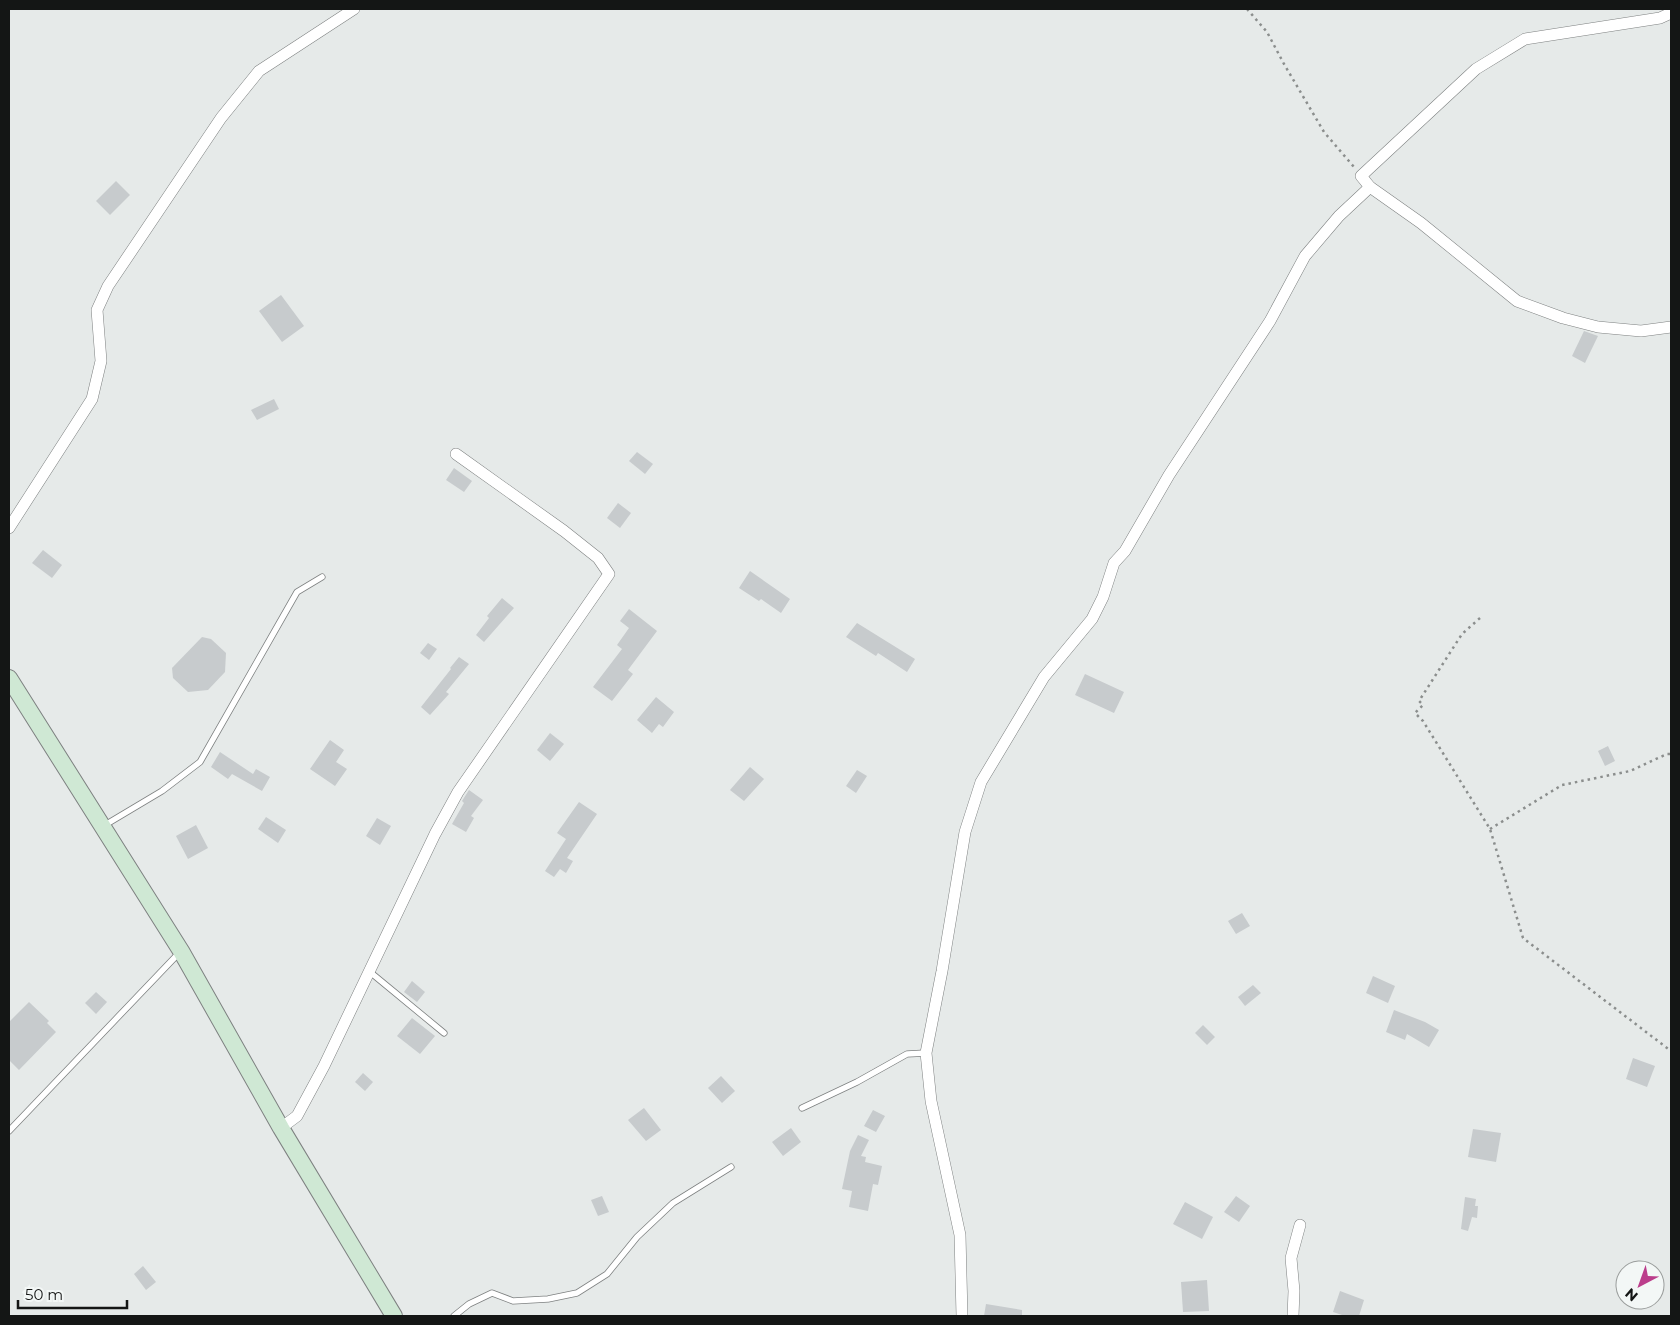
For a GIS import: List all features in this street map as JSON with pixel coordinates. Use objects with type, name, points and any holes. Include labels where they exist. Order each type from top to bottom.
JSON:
[{"type":"street","points":[[9,528],[92,399],[101,361],[97,310],[108,286],[221,118],[259,71],[354,9]]},
{"type":"street","points":[[1671,13],[1660,18],[1524,39],[1476,69],[1361,176],[1370,187],[1421,223],[1517,301],[1563,318],[1598,327],[1641,331],[1671,328]]},
{"type":"street","points":[[962,1316],[960,1235],[931,1101],[926,1053],[966,832],[981,782],[1044,677],[1092,619],[1103,597],[1114,563],[1125,551],[1169,475],[1270,321],[1305,256],[1338,216],[1370,187]]},
{"type":"street","points":[[281,1128],[297,1116],[370,972],[435,834],[458,792],[609,574],[598,558],[564,531],[456,454]]},
{"type":"street","points":[[9,678],[181,951],[281,1128],[394,1316]]},
{"type":"street","points":[[1294,1316],[1291,1258],[1300,1225]]},
{"type":"lane","points":[[103,826],[162,791],[200,762],[297,592],[322,576]]},
{"type":"lane","points":[[9,1131],[181,951]]},
{"type":"lane","points":[[370,972],[444,1033]]},
{"type":"lane","points":[[802,1108],[857,1082],[907,1054],[926,1053]]},
{"type":"lane","points":[[454,1316],[469,1304],[492,1294],[513,1301],[548,1299],[577,1293],[607,1274],[637,1237],[673,1202],[731,1167]]},
{"type":"path","points":[[1247,9],[1267,32],[1324,132],[1361,176]]},
{"type":"path","points":[[1480,618],[1462,634],[1419,701],[1423,706],[1415,713],[1423,721],[1490,829],[1523,938],[1671,1051]]},
{"type":"path","points":[[1490,829],[1562,785],[1630,772],[1667,754],[1671,754]]},
{"type":"building","points":[[116,181],[130,195],[110,215],[96,201]]},
{"type":"building","points":[[281,295],[304,326],[282,342],[259,311]]},
{"type":"building","points":[[1584,331],[1598,336],[1585,363],[1572,356]]},
{"type":"building","points":[[274,399],[279,409],[257,420],[251,410]]},
{"type":"building","points":[[637,452],[653,464],[645,474],[629,461]]},
{"type":"building","points":[[454,468],[472,481],[464,492],[446,480]]},
{"type":"building","points":[[618,503],[631,513],[620,528],[607,518]]},
{"type":"building","points":[[43,550],[62,565],[52,578],[32,563]]},
{"type":"building","points":[[750,571],[790,599],[781,613],[761,599],[759,601],[739,588]]},
{"type":"building","points":[[502,598],[514,608],[484,642],[476,635],[489,618],[487,616]]},
{"type":"building","points":[[629,609],[657,631],[628,670],[633,674],[612,701],[593,687],[622,649],[617,645],[629,628],[620,621]]},
{"type":"building","points":[[857,623],[915,659],[907,672],[878,653],[876,656],[846,637]]},
{"type":"building","points":[[202,637],[211,639],[226,653],[225,672],[208,690],[188,692],[173,678],[172,668]]},
{"type":"building","points":[[428,643],[437,649],[429,660],[420,653]]},
{"type":"building","points":[[459,657],[469,664],[446,692],[449,694],[430,715],[421,707]]},
{"type":"building","points":[[1085,674],[1124,692],[1114,713],[1075,695]]},
{"type":"building","points":[[656,697],[674,712],[663,727],[659,724],[652,733],[637,720]]},
{"type":"building","points":[[550,733],[564,744],[550,761],[537,750]]},
{"type":"building","points":[[330,740],[344,750],[336,762],[347,769],[335,786],[310,769]]},
{"type":"building","points":[[1608,746],[1615,761],[1605,766],[1598,751]]},
{"type":"building","points":[[220,752],[253,774],[256,769],[270,777],[262,791],[232,774],[228,779],[211,767]]},
{"type":"building","points":[[750,767],[764,779],[744,801],[730,790]]},
{"type":"building","points":[[857,770],[867,776],[856,793],[846,786]]},
{"type":"building","points":[[469,790],[483,800],[471,816],[474,818],[466,832],[452,824]]},
{"type":"building","points":[[579,802],[597,814],[567,858],[573,861],[566,873],[560,869],[554,877],[545,871],[566,839],[557,833]]},
{"type":"building","points":[[266,817],[286,830],[278,843],[258,829]]},
{"type":"building","points":[[377,818],[391,826],[380,845],[366,836]]},
{"type":"building","points":[[196,825],[208,848],[188,859],[176,836]]},
{"type":"building","points":[[1242,913],[1250,926],[1236,934],[1228,921]]},
{"type":"building","points":[[1373,976],[1395,986],[1388,1003],[1366,993]]},
{"type":"building","points":[[412,981],[425,992],[417,1002],[404,992]]},
{"type":"building","points":[[1253,985],[1261,993],[1245,1006],[1238,997]]},
{"type":"building","points":[[96,992],[107,1002],[96,1014],[85,1003]]},
{"type":"building","points":[[29,1002],[49,1021],[47,1023],[56,1032],[19,1070],[9,1060],[9,1022]]},
{"type":"building","points":[[1394,1010],[1425,1022],[1439,1030],[1429,1047],[1407,1034],[1405,1040],[1386,1032]]},
{"type":"building","points":[[412,1018],[435,1036],[420,1054],[397,1036]]},
{"type":"building","points":[[1203,1025],[1215,1037],[1207,1045],[1195,1033]]},
{"type":"building","points":[[1633,1058],[1655,1066],[1647,1087],[1626,1079]]},
{"type":"building","points":[[363,1073],[373,1082],[365,1091],[355,1082]]},
{"type":"building","points":[[721,1076],[735,1091],[722,1103],[708,1088]]},
{"type":"building","points":[[644,1108],[661,1130],[646,1141],[628,1120]]},
{"type":"building","points":[[873,1110],[885,1116],[876,1132],[864,1126]]},
{"type":"building","points":[[791,1128],[801,1142],[783,1156],[772,1142]]},
{"type":"building","points":[[1473,1129],[1501,1133],[1496,1162],[1468,1157]]},
{"type":"building","points":[[858,1135],[869,1140],[861,1156],[866,1157],[865,1162],[882,1166],[878,1185],[873,1184],[868,1211],[849,1207],[852,1191],[842,1189],[850,1151]]},
{"type":"building","points":[[602,1196],[609,1212],[598,1216],[591,1200]]},
{"type":"building","points":[[1236,1196],[1250,1206],[1239,1222],[1224,1212]]},
{"type":"building","points":[[1465,1197],[1476,1199],[1475,1206],[1478,1206],[1477,1218],[1472,1217],[1468,1231],[1461,1229]]},
{"type":"building","points":[[1185,1202],[1213,1217],[1202,1239],[1173,1224]]},
{"type":"building","points":[[143,1266],[156,1282],[146,1290],[134,1274]]},
{"type":"building","points":[[1207,1280],[1209,1311],[1183,1312],[1181,1282]]},
{"type":"building","points":[[1340,1291],[1364,1300],[1359,1316],[1345,1316],[1333,1312]]},
{"type":"building","points":[[986,1304],[1022,1310],[1022,1316],[984,1316]]}]
